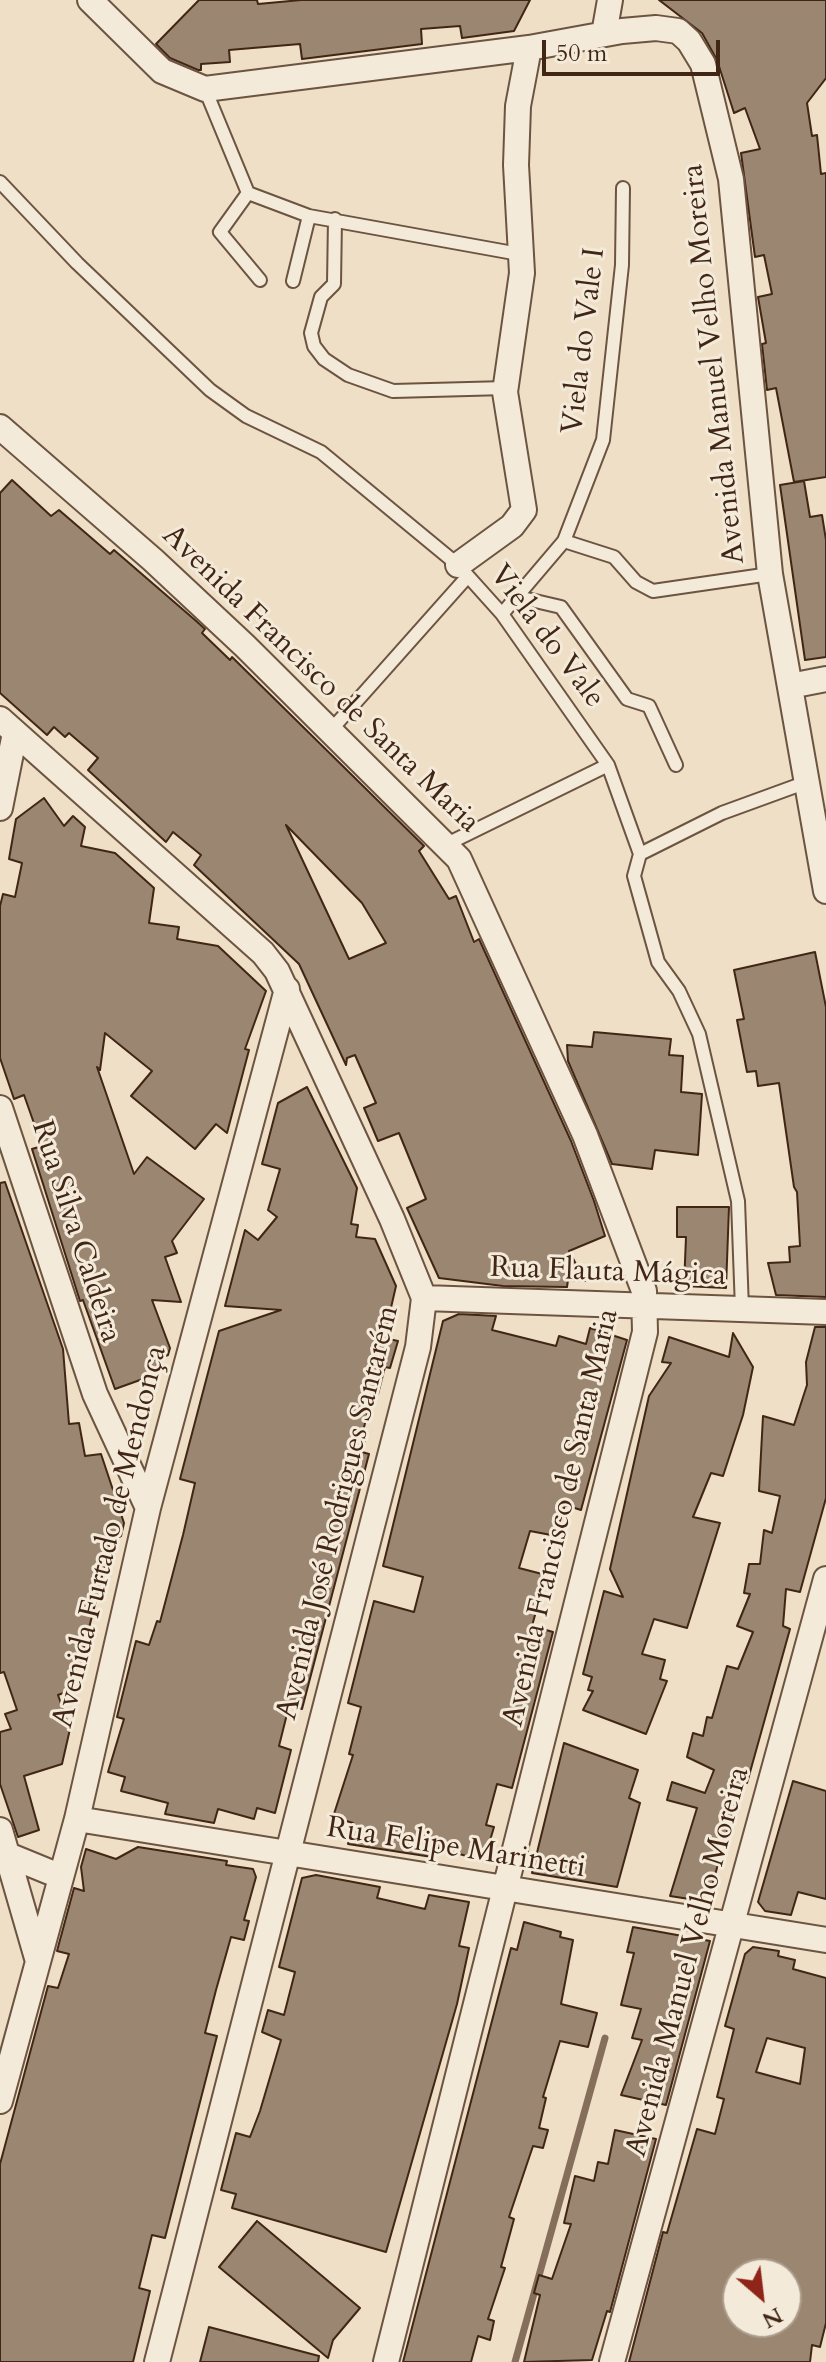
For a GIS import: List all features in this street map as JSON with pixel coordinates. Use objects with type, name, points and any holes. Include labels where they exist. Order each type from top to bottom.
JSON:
[{"type":"street","name":"Avenida Manuel Velho Moreira","points":[[90,0],[162,71],[205,89],[529,48],[604,34],[656,28],[678,31],[703,64],[731,179],[770,574],[826,891]]},
{"type":"street","points":[[604,34],[610,0]]},
{"type":"street","points":[[463,571],[512,526],[524,510],[506,414],[506,388],[522,273],[519,254],[518,106],[529,48]]},
{"type":"street","name":"Avenida Francisco de Santa Maria","points":[[0,427],[153,560],[447,844],[467,872],[585,1135],[630,1249],[645,1305],[645,1332],[386,2362]]},
{"type":"street","points":[[790,686],[826,679]]},
{"type":"street","points":[[0,808],[7,726]]},
{"type":"street","name":"Avenida José Rodrigues Santarém","points":[[7,726],[263,953],[287,989],[424,1298],[418,1347],[157,2362]]},
{"type":"street","name":"Avenida Furtado de Mendonça","points":[[0,2101],[77,1819],[148,1508],[287,989]]},
{"type":"street","name":"Rua Silva Caldeira","points":[[0,1108],[95,1394],[148,1508]]},
{"type":"street","name":"Rua Flauta Mágica","points":[[424,1298],[826,1312]]},
{"type":"street","name":"Avenida Manuel Velho Moreira","points":[[612,2362],[734,1925],[826,1579]]},
{"type":"street","name":"Rua Felipe Marinetti","points":[[77,1819],[826,1940]]},
{"type":"street","points":[[0,1830],[37,1958]]},
{"type":"street","points":[[8,1855],[52,1873],[62,1871]]},
{"type":"lane","points":[[205,89],[248,193],[309,216],[519,254]]},
{"type":"lane","name":"Viela do Vale","points":[[0,182],[77,263],[210,390],[246,416],[321,452],[463,571],[502,614],[608,765],[640,854],[634,876],[658,962],[679,991],[699,1034],[738,1201],[742,1309]]},
{"type":"lane","name":"Viela do Vale I","points":[[502,614],[564,541],[603,440],[622,265],[623,188]]},
{"type":"lane","points":[[248,193],[220,232],[260,280]]},
{"type":"lane","points":[[293,281],[309,216]]},
{"type":"lane","points":[[335,219],[334,284],[321,297],[311,333],[314,346],[324,359],[348,375],[393,391],[506,388]]},
{"type":"lane","points":[[564,541],[614,557],[636,582],[653,591],[770,574]]},
{"type":"lane","points":[[331,730],[463,571]]},
{"type":"lane","points":[[518,597],[561,607],[627,699],[649,706],[676,765]]},
{"type":"lane","points":[[447,844],[608,765]]},
{"type":"lane","points":[[640,854],[722,813],[807,782]]},
{"type":"building","points":[[199,0],[257,0],[258,4],[301,0],[530,0],[514,31],[462,38],[460,26],[421,29],[422,44],[302,59],[300,44],[229,50],[230,62],[201,64],[201,70],[198,70],[170,58],[156,44]]},
{"type":"building","points":[[659,0],[826,0],[826,78],[807,103],[812,136],[817,135],[821,174],[826,173],[826,477],[794,482],[776,388],[767,390],[762,344],[766,343],[758,297],[772,294],[764,255],[755,257],[741,153],[760,149],[745,108],[734,113],[717,60],[702,33]]},
{"type":"building","points":[[12,480],[51,516],[59,510],[110,554],[114,550],[205,629],[202,633],[230,660],[232,657],[424,846],[419,851],[449,899],[456,896],[474,942],[479,939],[571,1141],[594,1201],[605,1236],[569,1251],[585,1281],[568,1280],[567,1287],[503,1286],[439,1278],[407,1208],[426,1199],[399,1133],[378,1141],[364,1108],[376,1103],[355,1055],[347,1058],[346,1065],[299,964],[194,865],[201,855],[173,832],[166,842],[88,770],[98,758],[69,733],[65,737],[54,727],[47,735],[0,693],[0,493]],"holes":[[[286,825],[362,903],[386,943],[349,959]]]},
{"type":"building","points":[[804,481],[810,517],[822,515],[826,540],[826,657],[805,660],[780,485]]},
{"type":"building","points":[[44,798],[64,826],[73,816],[85,827],[81,846],[115,853],[154,888],[149,923],[179,927],[177,939],[218,946],[266,991],[245,1049],[249,1050],[227,1133],[216,1124],[195,1149],[131,1096],[152,1071],[105,1033],[100,1070],[97,1067],[134,1174],[147,1157],[204,1199],[172,1241],[177,1253],[165,1257],[181,1302],[152,1300],[170,1348],[168,1355],[157,1360],[160,1369],[152,1371],[154,1375],[115,1389],[83,1300],[80,1301],[32,1149],[42,1146],[24,1095],[14,1099],[0,1058],[0,906],[3,894],[15,897],[22,863],[9,859],[16,819]]},
{"type":"building","points":[[815,952],[826,1007],[826,1297],[776,1295],[768,1263],[790,1262],[789,1247],[800,1246],[797,1192],[779,1083],[758,1086],[756,1071],[747,1072],[737,1020],[744,1019],[734,970]]},
{"type":"building","points":[[594,1032],[671,1039],[669,1055],[683,1056],[681,1092],[702,1094],[698,1155],[655,1150],[652,1169],[612,1164],[568,1061],[567,1045],[592,1047]]},
{"type":"building","points":[[307,1087],[357,1188],[351,1224],[358,1225],[356,1237],[375,1239],[396,1286],[384,1338],[398,1341],[390,1368],[385,1367],[378,1394],[373,1392],[362,1435],[366,1436],[362,1452],[369,1454],[302,1709],[289,1706],[279,1746],[291,1750],[275,1813],[257,1808],[254,1819],[218,1809],[214,1823],[165,1814],[168,1803],[121,1791],[125,1777],[108,1772],[124,1719],[117,1717],[136,1641],[149,1645],[157,1621],[160,1622],[183,1535],[195,1483],[180,1479],[219,1331],[281,1310],[225,1306],[245,1230],[258,1240],[277,1217],[268,1210],[280,1169],[262,1164],[278,1103]]},
{"type":"building","points":[[5,1182],[63,1349],[69,1424],[79,1423],[85,1456],[101,1454],[124,1523],[121,1536],[108,1542],[113,1565],[105,1567],[103,1572],[79,1668],[68,1672],[74,1689],[58,1695],[70,1729],[62,1764],[24,1776],[39,1830],[18,1837],[0,1784],[0,1732],[11,1729],[5,1714],[17,1710],[4,1672],[0,1673],[0,1183]]},
{"type":"building","points":[[677,1207],[729,1207],[726,1288],[684,1286],[686,1237],[677,1237]]},
{"type":"building","points":[[459,1314],[496,1316],[492,1330],[556,1346],[559,1336],[586,1344],[590,1328],[627,1340],[581,1510],[565,1505],[557,1530],[553,1529],[551,1535],[530,1531],[519,1568],[546,1575],[532,1626],[553,1632],[512,1788],[497,1784],[486,1825],[494,1827],[484,1861],[435,1847],[432,1857],[348,1844],[353,1823],[333,1817],[353,1755],[349,1754],[361,1707],[348,1703],[374,1601],[414,1612],[423,1577],[383,1566],[443,1321]]},
{"type":"building","points":[[815,1327],[826,1327],[826,1498],[800,1592],[786,1589],[783,1626],[790,1629],[747,1783],[743,1782],[731,1817],[712,1886],[707,1884],[702,1901],[670,1896],[697,1808],[667,1800],[672,1782],[705,1793],[714,1770],[687,1757],[693,1733],[703,1736],[707,1717],[712,1718],[727,1666],[738,1669],[753,1632],[737,1626],[750,1594],[744,1593],[749,1564],[760,1564],[764,1530],[772,1533],[780,1496],[759,1491],[763,1416],[794,1425],[807,1385],[806,1362]]},
{"type":"building","points":[[733,1333],[753,1367],[743,1415],[723,1476],[711,1473],[693,1517],[720,1523],[687,1628],[654,1619],[642,1654],[665,1660],[660,1679],[667,1681],[646,1734],[583,1710],[593,1691],[588,1690],[592,1677],[583,1674],[604,1591],[623,1597],[610,1569],[649,1396],[671,1363],[662,1362],[669,1337],[729,1357]]},
{"type":"building","points":[[564,1743],[638,1770],[629,1798],[640,1803],[617,1887],[532,1873]]},
{"type":"building","points":[[793,1781],[826,1791],[826,1899],[798,1892],[791,1915],[765,1911],[758,1902]]},
{"type":"building","points":[[138,1847],[227,1861],[226,1865],[253,1869],[256,1877],[244,1920],[249,1921],[244,1940],[231,1937],[205,2033],[217,2036],[165,2238],[152,2235],[139,2288],[150,2291],[133,2362],[0,2362],[0,2164],[48,1986],[58,1988],[69,1954],[57,1951],[74,1888],[84,1891],[81,1867],[86,1849],[116,1859]]},
{"type":"building","points":[[316,1875],[380,1887],[377,1898],[425,1909],[429,1895],[469,1902],[459,1946],[469,1948],[457,2004],[386,2252],[232,2208],[236,2194],[221,2190],[236,2133],[250,2137],[260,2111],[281,2040],[262,2032],[268,2010],[284,2015],[295,1972],[279,1967],[302,1878]]},
{"type":"building","points":[[524,1922],[561,1932],[560,1937],[573,1940],[561,2004],[597,2013],[588,2047],[560,2041],[543,2097],[546,2098],[539,2128],[548,2130],[543,2148],[533,2146],[509,2217],[514,2219],[501,2267],[505,2268],[488,2319],[494,2321],[490,2340],[478,2336],[471,2362],[403,2362],[511,1948],[517,1950]]},
{"type":"building","points":[[633,1927],[710,1941],[666,2105],[621,2095],[642,2040],[632,2038],[641,2009],[621,2005],[634,1953],[627,1952]]},
{"type":"building","points":[[753,1947],[779,1951],[778,1956],[795,1960],[793,1969],[826,1978],[826,2323],[820,2347],[812,2345],[810,2362],[629,2362],[663,2232],[667,2233],[697,2129],[715,2134],[724,2099],[717,2097],[734,2029],[725,2026],[745,1954]],"holes":[[[767,2038],[805,2048],[800,2084],[756,2072]]]},
{"type":"building","points":[[615,2130],[656,2139],[610,2312],[607,2311],[592,2360],[524,2362],[540,2295],[534,2293],[539,2275],[552,2279],[571,2224],[564,2223],[575,2176],[594,2181],[598,2162],[608,2164]]},
{"type":"building","points":[[257,2221],[360,2308],[333,2340],[328,2358],[219,2267]]},
{"type":"building","points":[[209,2327],[319,2356],[318,2362],[200,2362]]},
{"type":"waterway","points":[[515,2362],[605,2038]]}]
